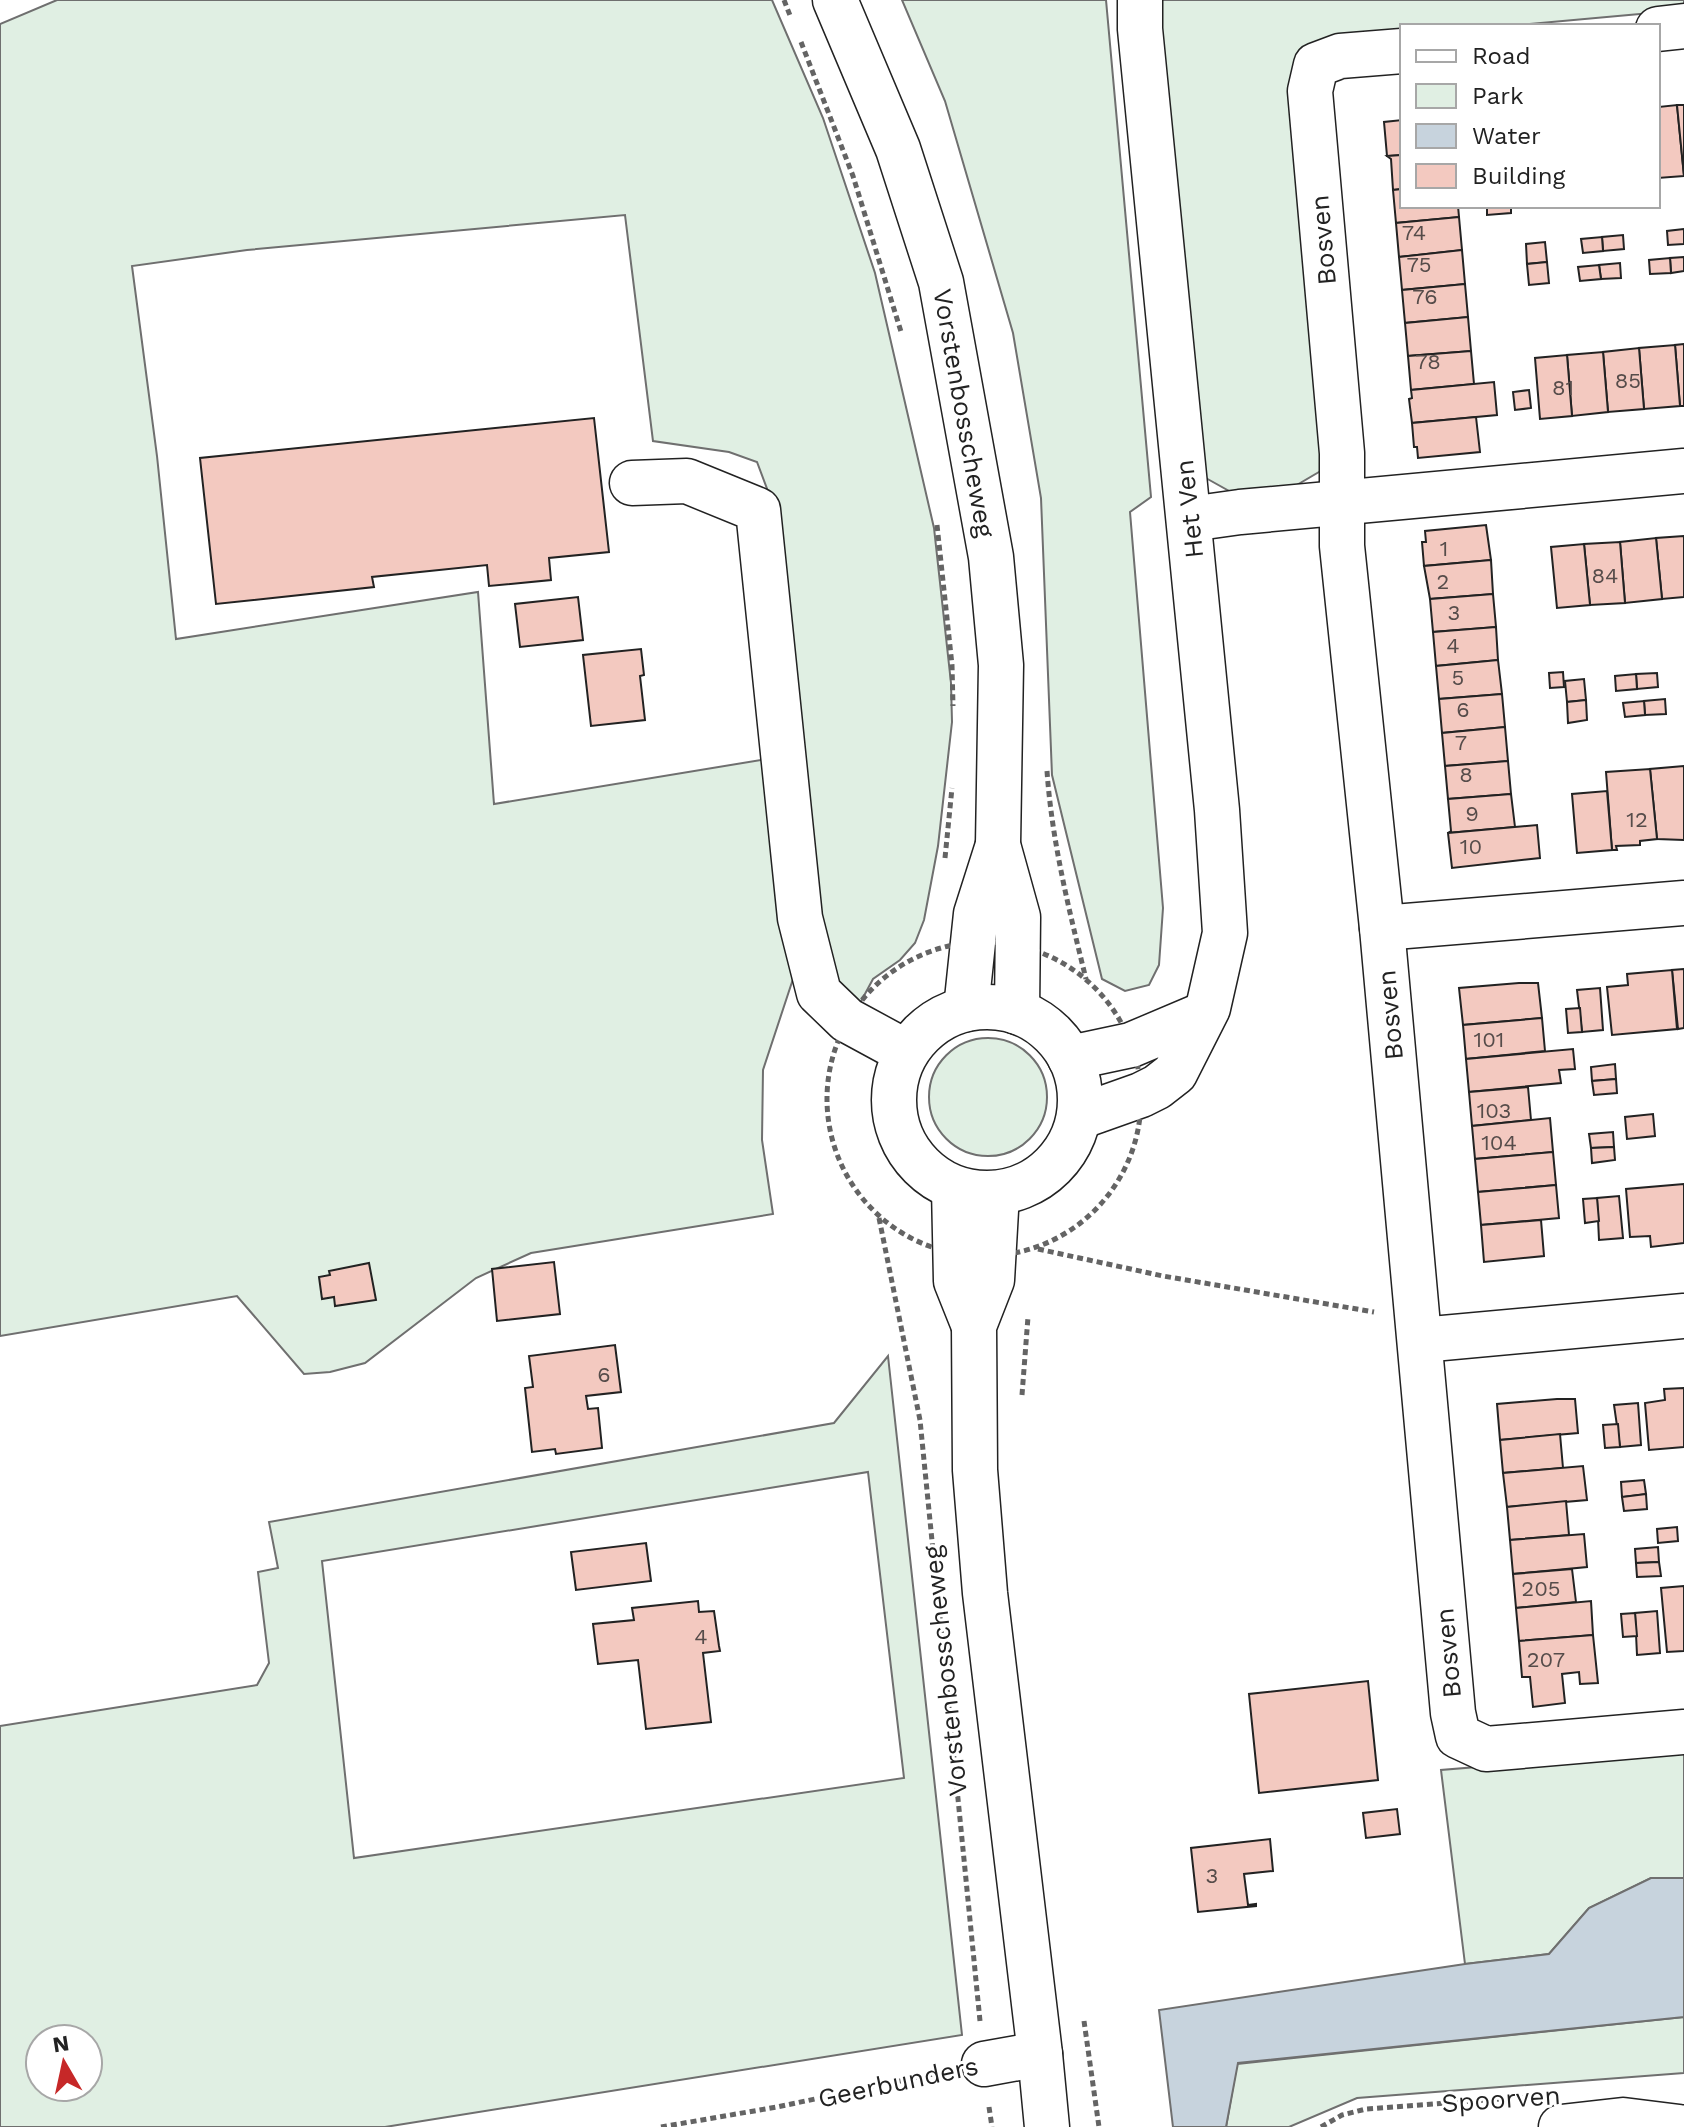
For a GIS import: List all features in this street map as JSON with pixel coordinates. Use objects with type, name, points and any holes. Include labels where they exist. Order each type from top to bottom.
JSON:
[{"type":"street","name":"Vorstenbosscheweg","points":[[835,0],[898,149],[941,282],[991,557],[1001,665],[998,845],[1018,917],[1017,1012]]},
{"type":"street","name":"Het Ven","points":[[1079,1117],[1141,1095],[1175,1073],[1208,1008],[1225,933],[1217,810],[1140,29],[1140,0]]},
{"type":"street","points":[[1660,29],[1684,26]]},
{"type":"street","name":"Bosven","points":[[1400,51],[1340,56],[1316,65],[1310,91],[1342,453],[1342,546],[1382,928],[1453,1713],[1458,1736],[1486,1749],[1684,1732]]},
{"type":"street","points":[[1190,519],[1684,471]]},
{"type":"street","points":[[632,483],[687,481],[758,510],[800,918],[819,993],[847,1020],[906,1052]]},
{"type":"street","name":"Vorstenbosscheweg","points":[[966,1009],[976,914],[998,845]]},
{"type":"street","points":[[1382,928],[1684,903]]},
{"type":"street","points":[[991,1006],[1017,1012],[1041,1023],[1060,1041],[1070,1058],[1080,1089],[1079,1117],[1071,1143],[1054,1166],[1032,1183],[1006,1193],[978,1194],[947,1186],[921,1168],[902,1143],[893,1113],[894,1081],[906,1052],[922,1032],[942,1018],[966,1009],[991,1006]]},
{"type":"street","points":[[1070,1058],[1131,1045],[1202,1015]]},
{"type":"street","name":"Vorstenbosscheweg","points":[[954,1188],[956,1281],[974,1326],[975,1470],[984,1577],[1047,2127]]},
{"type":"street","name":"Vorstenbosscheweg","points":[[974,1326],[992,1280],[997,1193]]},
{"type":"street","points":[[1420,1329],[1684,1316]]},
{"type":"street","name":"Geerbunders","points":[[984,2064],[1040,2054]]},
{"type":"street","name":"Spoorven","points":[[1551,2112],[1679,2127]]},
{"type":"path","points":[[784,0],[793,22]]},
{"type":"path","name":"Vorstenbosscheweg","points":[[799,36],[853,176],[905,345]]},
{"type":"path","name":"Vorstenbosscheweg","points":[[936,522],[950,637],[953,711]]},
{"type":"path","points":[[1046,764],[1050,817],[1086,979]]},
{"type":"path","name":"Vorstenbosscheweg","points":[[879,1217],[920,1420],[936,1577]]},
{"type":"path","points":[[1032,1264],[1033,1248],[1420,1329]]},
{"type":"path","points":[[1021,1407],[1028,1312]]},
{"type":"path","name":"Vorstenbosscheweg","points":[[939,1608],[992,2127]]},
{"type":"path","points":[[1084,2017],[1099,2127]]},
{"type":"path","name":"Geerbunders","points":[[661,2127],[777,2107],[984,2064]]},
{"type":"path","name":"Spoorven","points":[[1321,2127],[1342,2115],[1366,2109],[1551,2112]]},
{"type":"green space","points":[[57,0],[772,0],[823,118],[875,273],[934,528],[951,683],[952,722],[938,846],[924,920],[915,943],[900,960],[873,979],[858,1007],[816,958],[769,494],[757,462],[729,452],[653,441],[625,215],[247,250],[132,266],[157,456],[176,639],[478,592],[494,804],[767,759],[793,979],[763,1070],[762,1140],[773,1214],[531,1253],[476,1278],[365,1363],[330,1372],[304,1374],[237,1296],[0,1336],[0,24]]},
{"type":"green space","points":[[902,0],[1106,0],[1151,497],[1130,512],[1163,908],[1159,965],[1149,985],[1125,991],[1102,979],[1052,775],[1041,498],[1013,333],[945,101]]},
{"type":"green space","points":[[1162,0],[1684,0],[1684,10],[1528,24],[1400,24],[1400,35],[1321,54],[1324,469],[1295,486],[1231,492],[1204,477],[1162,35]]},
{"type":"green space","points":[[988,1038],[1011,1042],[1030,1055],[1043,1074],[1047,1097],[1043,1120],[1030,1139],[1011,1152],[988,1156],[965,1152],[946,1139],[933,1120],[929,1097],[933,1074],[946,1055],[965,1042]]},
{"type":"green space","points":[[888,1356],[962,2035],[385,2127],[0,2127],[0,1726],[257,1685],[269,1663],[258,1572],[278,1568],[269,1522],[834,1423]],"holes":[[[868,1472],[904,1778],[354,1858],[322,1561]]]},
{"type":"green space","points":[[1684,1750],[1684,1878],[1651,1878],[1589,1908],[1549,1954],[1465,1964],[1441,1770]]},
{"type":"green space","points":[[1684,2017],[1684,2073],[1357,2098],[1289,2127],[1226,2127],[1237,2064]]},
{"type":"water","points":[[1651,1878],[1684,1878],[1684,2017],[1238,2063],[1226,2127],[1173,2127],[1159,2010],[1549,1954],[1589,1908]]},
{"type":"building","points":[[1677,105],[1684,176],[1660,178],[1660,107]]},
{"type":"building","points":[[1677,105],[1684,105],[1684,176]]},
{"type":"building","points":[[1400,120],[1400,155],[1387,156],[1384,122]]},
{"type":"building","points":[[1400,155],[1400,189],[1393,190],[1391,159],[1387,156]]},
{"type":"building","points":[[1400,189],[1400,208],[1458,208],[1459,217],[1396,223],[1393,190]]},
{"type":"building","points":[[1487,208],[1511,208],[1511,213],[1487,215]]},
{"type":"building","points":[[1459,217],[1462,250],[1399,257],[1396,223]]},
{"type":"building","points":[[1684,229],[1684,244],[1668,245],[1667,231]]},
{"type":"building","points":[[1623,235],[1624,249],[1603,251],[1602,237]]},
{"type":"building","points":[[1602,237],[1603,251],[1583,253],[1581,239]]},
{"type":"building","points":[[1545,242],[1547,262],[1527,264],[1526,244]]},
{"type":"building","points":[[1462,250],[1465,284],[1402,290],[1399,257]]},
{"type":"building","points":[[1684,257],[1684,271],[1671,273],[1670,258]]},
{"type":"building","points":[[1670,258],[1671,273],[1650,274],[1649,260]]},
{"type":"building","points":[[1547,262],[1549,283],[1529,285],[1527,264]]},
{"type":"building","points":[[1620,263],[1621,278],[1601,279],[1599,265]]},
{"type":"building","points":[[1599,265],[1601,279],[1580,281],[1578,267]]},
{"type":"building","points":[[1465,284],[1468,317],[1405,323],[1402,290]]},
{"type":"building","points":[[1468,317],[1471,351],[1408,356],[1405,323]]},
{"type":"building","points":[[1684,344],[1684,406],[1680,406],[1675,345]]},
{"type":"building","points":[[1675,345],[1680,406],[1644,409],[1639,348]]},
{"type":"building","points":[[1639,348],[1644,409],[1608,412],[1603,352]]},
{"type":"building","points":[[1471,351],[1474,384],[1411,390],[1408,356]]},
{"type":"building","points":[[1603,352],[1608,412],[1572,416],[1567,355]]},
{"type":"building","points":[[1567,355],[1572,416],[1540,419],[1535,358]]},
{"type":"building","points":[[1494,382],[1497,415],[1412,423],[1411,390]]},
{"type":"building","points":[[1529,390],[1531,408],[1515,410],[1513,392]]},
{"type":"building","points":[[1476,417],[1480,452],[1418,458],[1412,423]]},
{"type":"building","points":[[594,418],[609,552],[549,558],[551,580],[489,586],[487,565],[372,577],[374,587],[216,604],[200,458]]},
{"type":"building","points":[[1486,525],[1491,560],[1424,566],[1422,542],[1426,542],[1425,531]]},
{"type":"building","points":[[1684,536],[1684,597],[1662,599],[1656,538]]},
{"type":"building","points":[[1656,538],[1662,599],[1625,603],[1620,542]]},
{"type":"building","points":[[1620,542],[1625,603],[1590,605],[1584,544]]},
{"type":"building","points":[[1584,544],[1590,605],[1557,608],[1551,547]]},
{"type":"building","points":[[1491,560],[1493,594],[1430,599],[1424,566]]},
{"type":"building","points":[[1493,594],[1496,627],[1433,632],[1430,599]]},
{"type":"building","points":[[578,597],[583,640],[520,647],[515,604]]},
{"type":"building","points":[[1496,627],[1498,660],[1436,666],[1433,632]]},
{"type":"building","points":[[641,649],[644,675],[640,676],[645,720],[591,726],[583,655]]},
{"type":"building","points":[[1498,660],[1502,694],[1439,699],[1436,666]]},
{"type":"building","points":[[1563,672],[1564,687],[1550,688],[1549,673]]},
{"type":"building","points":[[1657,673],[1658,687],[1637,689],[1636,674]]},
{"type":"building","points":[[1636,674],[1637,689],[1616,691],[1615,676]]},
{"type":"building","points":[[1584,679],[1586,700],[1567,702],[1565,681]]},
{"type":"building","points":[[1502,694],[1505,727],[1442,733],[1439,699]]},
{"type":"building","points":[[1665,699],[1666,714],[1645,715],[1644,701]]},
{"type":"building","points":[[1586,700],[1587,720],[1568,723],[1567,702]]},
{"type":"building","points":[[1644,701],[1645,715],[1625,717],[1623,703]]},
{"type":"building","points":[[1505,727],[1508,761],[1445,766],[1442,733]]},
{"type":"building","points":[[1508,761],[1511,794],[1448,799],[1445,766]]},
{"type":"building","points":[[1684,766],[1684,840],[1657,839],[1650,769]]},
{"type":"building","points":[[1650,769],[1657,839],[1640,841],[1640,845],[1616,846],[1617,850],[1612,850],[1606,772]]},
{"type":"building","points":[[1607,791],[1612,850],[1577,853],[1572,794]]},
{"type":"building","points":[[1511,794],[1515,827],[1448,833],[1451,831],[1448,799]]},
{"type":"building","points":[[1537,825],[1540,858],[1452,868],[1448,833]]},
{"type":"building","points":[[1684,969],[1684,1028],[1678,1029],[1672,970]]},
{"type":"building","points":[[1672,970],[1677,1029],[1612,1035],[1607,987],[1628,985],[1627,974]]},
{"type":"building","points":[[1538,983],[1542,1018],[1463,1025],[1459,988]]},
{"type":"building","points":[[1600,988],[1603,1030],[1582,1032],[1577,990]]},
{"type":"building","points":[[1580,1008],[1582,1032],[1568,1033],[1566,1009]]},
{"type":"building","points":[[1542,1018],[1545,1051],[1466,1059],[1463,1025]]},
{"type":"building","points":[[1573,1049],[1575,1069],[1559,1070],[1561,1083],[1469,1092],[1466,1059]]},
{"type":"building","points":[[1615,1064],[1616,1079],[1592,1081],[1591,1067]]},
{"type":"building","points":[[1616,1079],[1617,1093],[1594,1095],[1592,1081]]},
{"type":"building","points":[[1528,1087],[1531,1120],[1472,1126],[1469,1092]]},
{"type":"building","points":[[1653,1114],[1655,1136],[1627,1139],[1625,1117]]},
{"type":"building","points":[[1550,1118],[1553,1152],[1475,1159],[1472,1126]]},
{"type":"building","points":[[1613,1132],[1614,1147],[1591,1148],[1589,1134]]},
{"type":"building","points":[[1614,1147],[1615,1160],[1592,1163],[1591,1148]]},
{"type":"building","points":[[1553,1152],[1556,1185],[1478,1192],[1475,1159]]},
{"type":"building","points":[[1684,1184],[1684,1243],[1651,1247],[1650,1236],[1630,1237],[1626,1189]]},
{"type":"building","points":[[1556,1185],[1559,1218],[1481,1225],[1478,1192]]},
{"type":"building","points":[[1619,1196],[1623,1238],[1599,1240],[1597,1198]]},
{"type":"building","points":[[1597,1198],[1599,1221],[1585,1223],[1583,1199]]},
{"type":"building","points":[[1541,1220],[1544,1256],[1484,1262],[1481,1225]]},
{"type":"building","points":[[554,1262],[560,1314],[497,1321],[492,1269]]},
{"type":"building","points":[[369,1263],[376,1300],[335,1306],[334,1297],[322,1299],[319,1277],[330,1275],[329,1271]]},
{"type":"building","points":[[615,1345],[621,1392],[586,1396],[588,1409],[598,1408],[602,1448],[556,1454],[555,1449],[532,1452],[525,1388],[533,1387],[529,1356]]},
{"type":"building","points":[[1684,1388],[1684,1447],[1649,1450],[1645,1403],[1665,1400],[1664,1389]]},
{"type":"building","points":[[1575,1399],[1578,1433],[1500,1440],[1497,1404]]},
{"type":"building","points":[[1638,1403],[1641,1445],[1620,1447],[1614,1405]]},
{"type":"building","points":[[1618,1424],[1620,1447],[1605,1448],[1603,1425]]},
{"type":"building","points":[[1560,1434],[1563,1468],[1503,1473],[1500,1440]]},
{"type":"building","points":[[1583,1466],[1587,1500],[1507,1507],[1503,1473]]},
{"type":"building","points":[[1644,1480],[1646,1494],[1622,1497],[1621,1482]]},
{"type":"building","points":[[1646,1494],[1647,1509],[1624,1511],[1622,1497]]},
{"type":"building","points":[[1566,1501],[1569,1535],[1510,1540],[1507,1507]]},
{"type":"building","points":[[1677,1527],[1678,1541],[1658,1543],[1657,1529]]},
{"type":"building","points":[[1584,1534],[1587,1567],[1513,1574],[1510,1540]]},
{"type":"building","points":[[646,1543],[651,1581],[576,1590],[571,1552]]},
{"type":"building","points":[[1658,1547],[1659,1562],[1636,1563],[1635,1549]]},
{"type":"building","points":[[1659,1562],[1661,1576],[1637,1577],[1636,1563]]},
{"type":"building","points":[[1572,1569],[1576,1602],[1516,1608],[1513,1574]]},
{"type":"building","points":[[1684,1586],[1684,1651],[1667,1652],[1661,1588]]},
{"type":"building","points":[[698,1601],[699,1612],[714,1611],[720,1651],[703,1653],[711,1722],[646,1729],[638,1660],[598,1664],[593,1624],[634,1620],[632,1608]]},
{"type":"building","points":[[1591,1601],[1593,1635],[1519,1641],[1516,1608]]},
{"type":"building","points":[[1657,1611],[1660,1653],[1637,1655],[1635,1613]]},
{"type":"building","points":[[1635,1613],[1637,1636],[1623,1637],[1621,1614]]},
{"type":"building","points":[[1593,1635],[1598,1683],[1580,1684],[1579,1672],[1562,1674],[1565,1703],[1533,1707],[1530,1677],[1522,1677],[1519,1641]]},
{"type":"building","points":[[1368,1681],[1378,1780],[1259,1793],[1249,1694]]},
{"type":"building","points":[[1397,1809],[1400,1834],[1366,1838],[1363,1813]]},
{"type":"building","points":[[1270,1839],[1273,1871],[1244,1874],[1248,1905],[1256,1906],[1198,1912],[1191,1848]]}]
